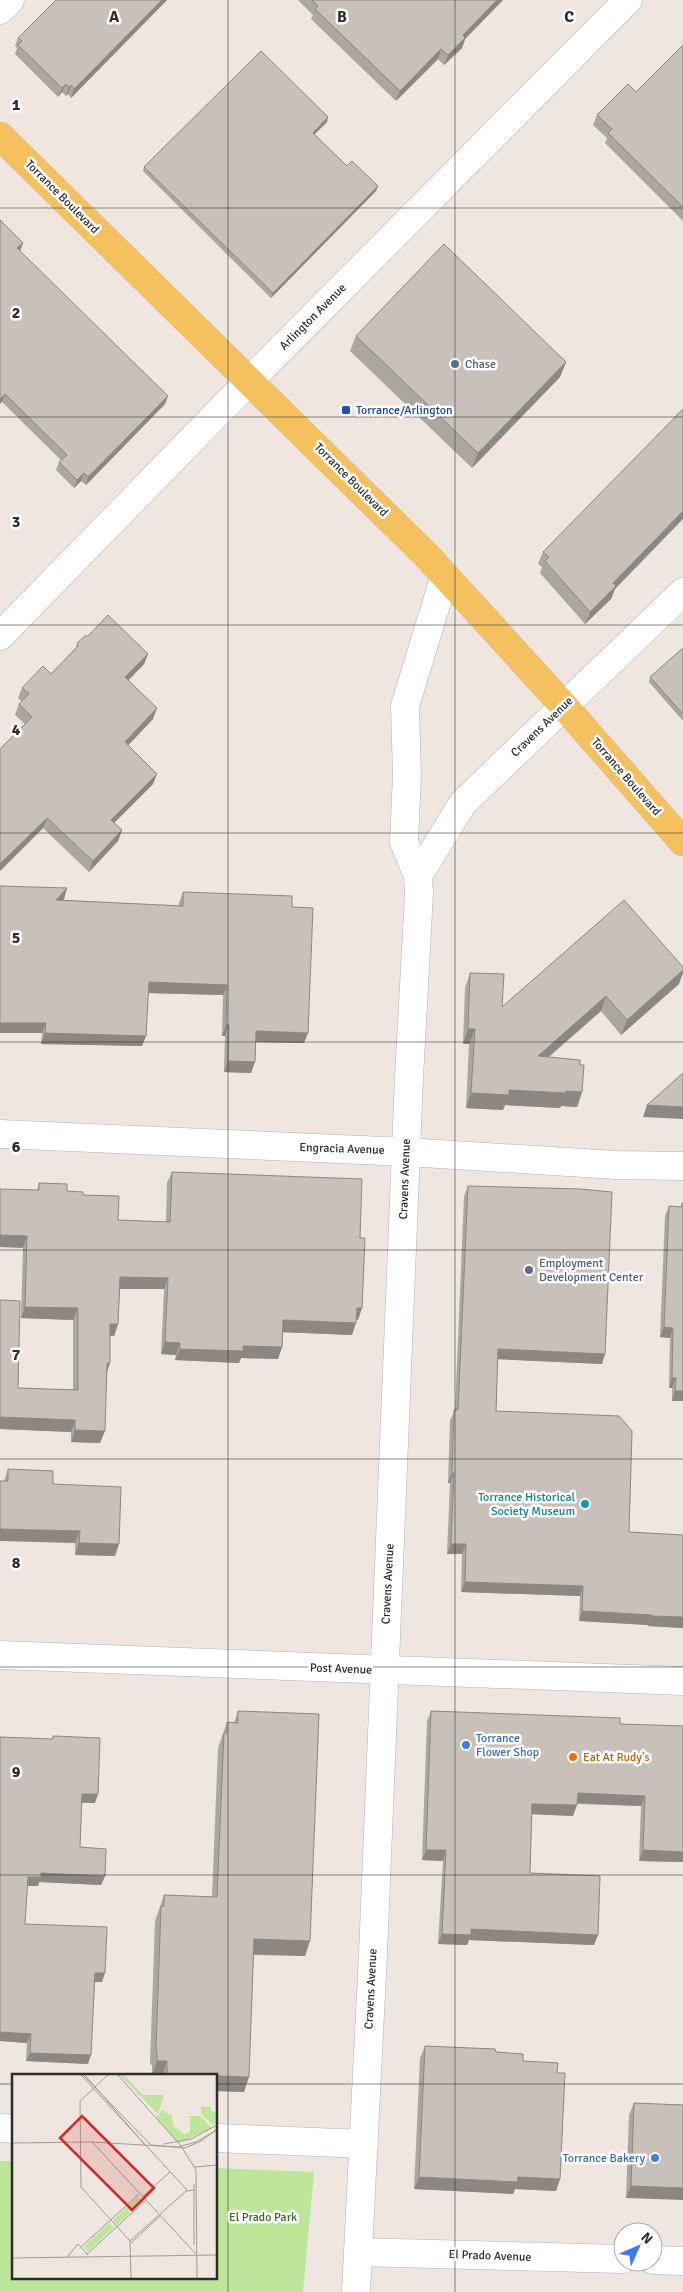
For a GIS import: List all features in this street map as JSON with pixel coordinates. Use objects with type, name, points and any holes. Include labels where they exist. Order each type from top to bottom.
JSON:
[{"type":"main road","name":"Torrance Boulevard","points":[[0,136],[250,380],[445,575],[564,706],[683,842]]},
{"type":"street","points":[[0,10],[10,0]]},
{"type":"street","name":"Arlington Avenue","points":[[0,636],[250,380],[628,0]]},
{"type":"street","name":"Cravens Avenue","points":[[356,2292],[419,893],[418,876],[404,842],[407,775],[405,706],[445,575]]},
{"type":"street","name":"Cravens Avenue","points":[[418,876],[463,803],[683,592]]},
{"type":"street","name":"Engracia Avenue","points":[[0,1134],[406,1152],[616,1165],[683,1166]]},
{"type":"street","name":"Post Avenue","points":[[0,1655],[385,1671],[683,1680]]},
{"type":"street","points":[[218,2138],[364,2144]]},
{"type":"street","name":"El Prado Avenue","points":[[358,2252],[613,2259]]},
{"type":"street","points":[[663,2261],[683,2262]]},
{"type":"green space","name":"El Prado Park","points":[[0,2161],[12,2161],[12,2280],[218,2280],[218,2168],[314,2172],[303,2292],[0,2292]]},
{"type":"building","points":[[56,0],[162,0],[74,89],[71,85],[69,87],[66,84],[62,88],[18,45],[22,41],[18,38]]},
{"type":"building","points":[[312,0],[497,0],[463,35],[465,38],[448,55],[441,49],[400,91],[315,9],[318,6]]},
{"type":"building","points":[[683,45],[683,207],[608,133],[612,129],[597,115],[628,84],[636,92]]},
{"type":"building","points":[[261,51],[328,117],[313,133],[347,166],[352,161],[378,186],[273,293],[144,167]]},
{"type":"building","points":[[0,220],[23,243],[17,248],[168,396],[88,477],[84,473],[77,480],[59,462],[67,455],[5,394],[0,399]]},
{"type":"building","name":"Chase","points":[[444,244],[566,362],[478,453],[356,336]]},
{"type":"building","points":[[683,409],[683,511],[613,583],[616,586],[590,612],[545,561],[549,557],[543,552]]},
{"type":"building","points":[[108,615],[148,654],[125,677],[157,708],[125,742],[157,774],[111,820],[122,830],[93,861],[47,818],[0,864],[0,749],[32,717],[19,704],[29,694],[22,688],[43,666],[51,674],[78,646],[77,643],[85,636],[88,636]]},
{"type":"building","points":[[683,648],[683,714],[650,677]]},
{"type":"building","points":[[0,886],[67,888],[56,900],[183,906],[183,892],[292,896],[292,907],[313,908],[308,1033],[256,1031],[255,1062],[228,1061],[229,1025],[226,1025],[227,985],[149,982],[146,1036],[45,1033],[46,1023],[0,1023]]},
{"type":"building","points":[[624,900],[683,967],[683,970],[627,1020],[606,996],[538,1056],[580,1060],[580,1065],[584,1065],[582,1092],[509,1090],[509,1095],[471,1093],[475,1029],[468,1029],[470,973],[504,974],[502,1007]]},
{"type":"building","points":[[683,1073],[683,1107],[647,1105]]},
{"type":"building","points":[[172,1172],[362,1179],[360,1238],[365,1238],[362,1308],[357,1308],[356,1323],[283,1320],[282,1347],[243,1346],[243,1351],[180,1349],[180,1343],[165,1342],[168,1278],[120,1277],[118,1324],[110,1324],[110,1363],[107,1363],[105,1431],[75,1430],[75,1420],[0,1417],[0,1300],[20,1301],[18,1388],[78,1390],[78,1308],[25,1307],[27,1236],[0,1235],[0,1189],[39,1190],[39,1183],[67,1184],[67,1191],[83,1192],[83,1195],[119,1196],[118,1220],[170,1222]]},
{"type":"building","points":[[468,1186],[580,1189],[612,1192],[605,1354],[498,1349],[496,1411],[619,1416],[632,1431],[629,1532],[683,1535],[683,1617],[582,1611],[583,1586],[465,1582],[466,1544],[451,1544],[454,1410],[458,1410]]},
{"type":"building","points":[[682,1203],[683,1391],[675,1391],[676,1378],[672,1378],[673,1328],[664,1327],[669,1206],[682,1207]]},
{"type":"building","points":[[8,1469],[53,1471],[53,1484],[121,1487],[119,1544],[79,1543],[80,1531],[0,1529],[0,1481],[8,1481]]},
{"type":"building","points":[[238,1711],[319,1714],[310,1941],[254,1939],[249,2077],[218,2076],[218,2074],[167,2074],[167,2061],[157,2061],[156,2049],[161,1906],[164,1906],[164,1895],[217,1897],[224,1733],[227,1733],[227,1722],[238,1723]]},
{"type":"building","points":[[431,1711],[620,1718],[620,1724],[683,1726],[683,1852],[643,1850],[645,1796],[578,1793],[577,1805],[532,1804],[530,1873],[600,1876],[598,1935],[471,1929],[471,1935],[442,1934],[446,1850],[426,1850]]},
{"type":"building","points":[[53,1736],[100,1738],[98,1794],[82,1794],[80,1847],[106,1849],[105,1876],[41,1873],[41,1877],[28,1877],[25,1924],[107,1927],[105,1973],[95,1973],[91,2055],[30,2053],[31,2034],[0,2032],[0,1737],[53,1739]]},
{"type":"building","points":[[425,2046],[495,2049],[496,2052],[523,2054],[523,2061],[558,2063],[557,2073],[565,2073],[560,2179],[518,2177],[517,2182],[419,2177]]},
{"type":"building","name":"Torrance Bakery","points":[[634,2103],[683,2105],[683,2188],[631,2186]]},
{"type":"place","name":"Chase","points":[[455,364]]},
{"type":"place","name":"Torrance/Arlington","points":[[346,410]]},
{"type":"place","name":"Employment Development Center","points":[[529,1270]]},
{"type":"place","name":"Torrance Historical Society Museum","points":[[585,1504]]},
{"type":"place","name":"Torrance Flower Shop","points":[[466,1745]]},
{"type":"place","name":"Eat At Rudy's","points":[[573,1757]]},
{"type":"place","name":"Torrance Bakery","points":[[655,2158]]}]
